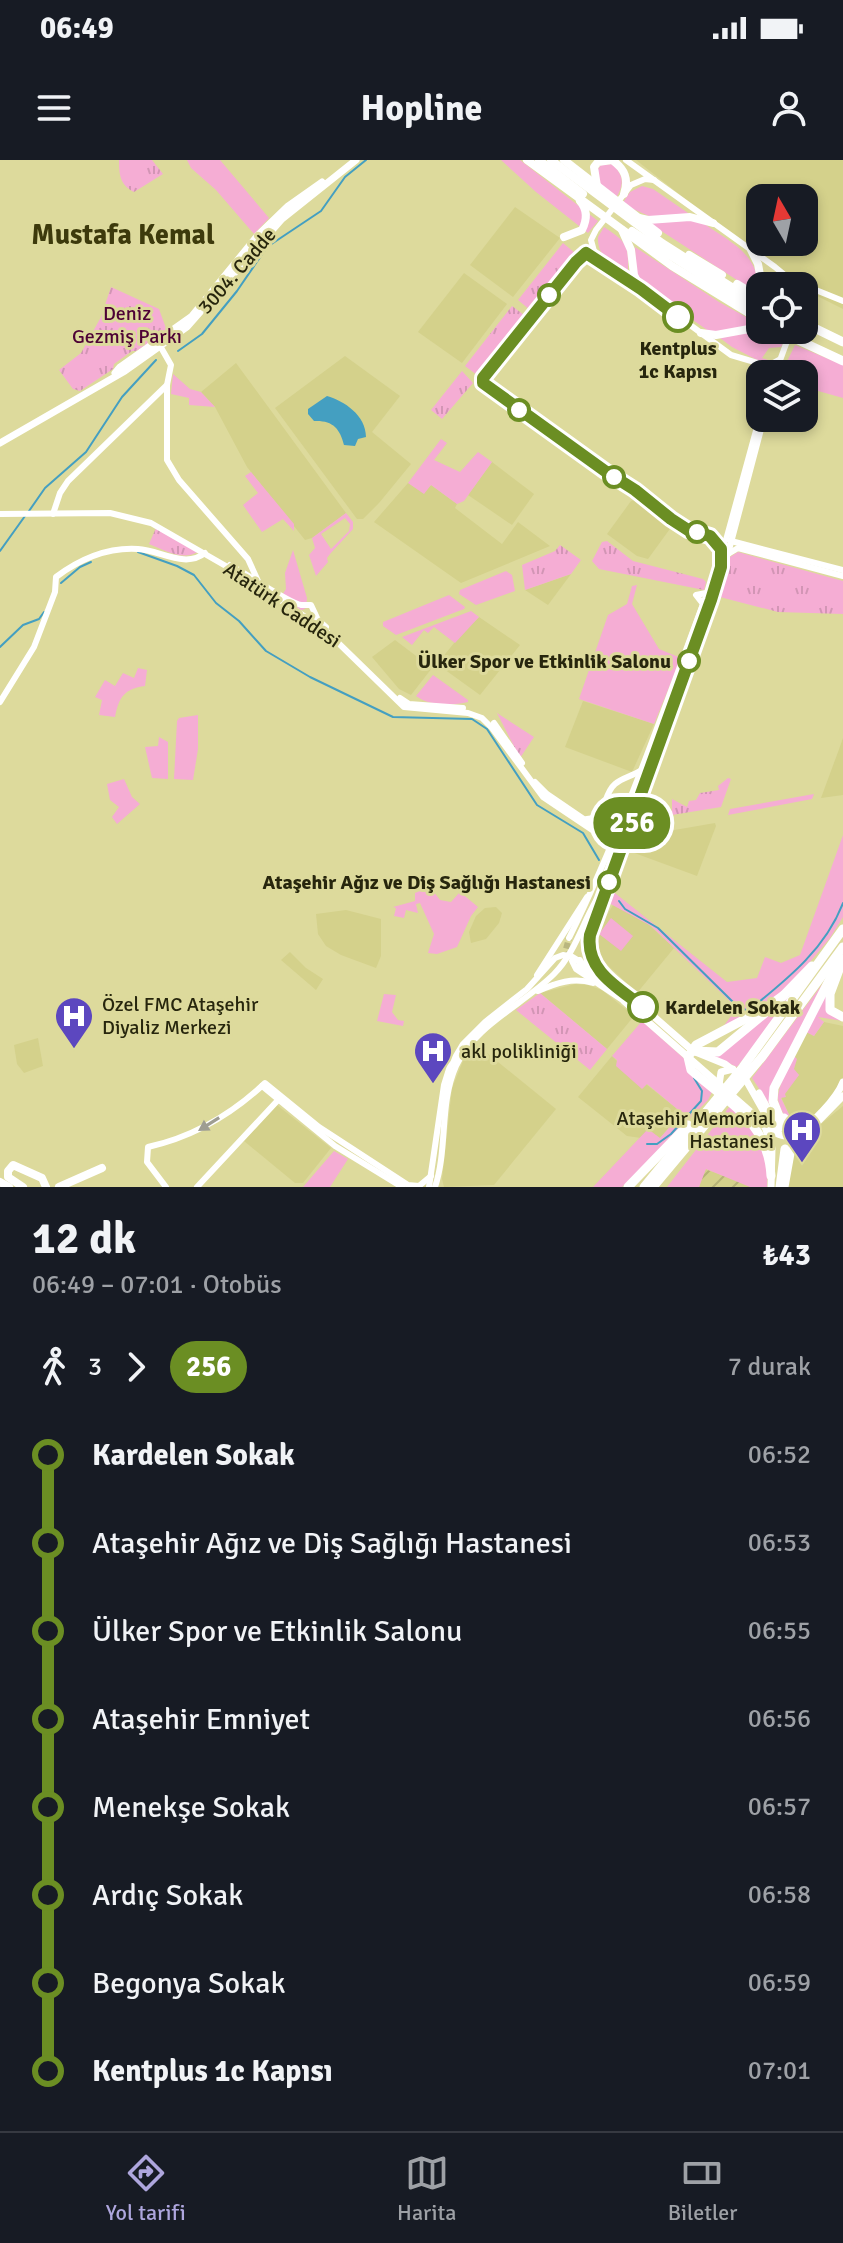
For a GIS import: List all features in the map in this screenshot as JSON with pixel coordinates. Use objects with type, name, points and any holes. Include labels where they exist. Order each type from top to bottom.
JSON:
[{"type":"highway","points":[[527,160],[672,266],[746,311]]},
{"type":"highway","points":[[539,160],[675,261],[746,304]]},
{"type":"highway","points":[[551,160],[662,243],[746,296]]},
{"type":"highway","points":[[564,160],[668,241],[746,289]]},
{"type":"highway","points":[[597,187],[594,167],[598,162],[612,160],[624,172],[624,194]]},
{"type":"highway","points":[[564,237],[582,230],[585,223],[584,206],[575,194]]},
{"type":"highway","points":[[635,216],[648,220],[690,217],[713,223]]},
{"type":"highway","points":[[622,230],[631,250],[634,275],[641,289]]},
{"type":"highway","points":[[701,333],[716,335],[746,330]]},
{"type":"highway","points":[[818,331],[843,343]]},
{"type":"highway","points":[[812,344],[843,358]]},
{"type":"highway","points":[[693,1051],[718,1052],[784,995],[815,963],[843,927]]},
{"type":"highway","points":[[743,1072],[843,927]]},
{"type":"highway","points":[[643,1187],[652,1183],[813,991],[843,947]]},
{"type":"highway","points":[[843,957],[828,1001],[830,1010],[843,1017]]},
{"type":"highway","points":[[781,1128],[773,1092],[843,957]]},
{"type":"highway","points":[[771,1176],[768,1151],[759,1131],[716,1087],[691,1070],[689,1052],[784,995]]},
{"type":"highway","points":[[794,1048],[776,1096],[788,1123],[802,1132]]},
{"type":"highway","points":[[663,1185],[716,1103]]},
{"type":"highway","points":[[628,1187],[716,1103]]},
{"type":"highway","points":[[781,1187],[785,1151]]},
{"type":"highway","points":[[59,1187],[102,1168]]},
{"type":"highway","points":[[4,1178],[9,1187]]},
{"type":"highway","points":[[4,1178],[20,1187]]},
{"type":"highway","points":[[4,1178],[42,1178],[46,1187]]},
{"type":"main road","name":"3004. Cadde","points":[[0,443],[114,374],[125,371],[159,344],[192,316],[241,253],[288,208],[348,160]]},
{"type":"main road","name":"3004. Cadde","points":[[159,344],[197,318],[268,234],[279,226],[288,208],[356,160]]},
{"type":"main road","points":[[626,160],[746,246]]},
{"type":"main road","points":[[654,180],[639,180],[624,194],[591,240],[595,255],[731,355],[748,360]]},
{"type":"main road","points":[[759,256],[780,272]]},
{"type":"main road","points":[[818,292],[843,301]]},
{"type":"main road","points":[[159,344],[171,365],[167,385],[167,460],[179,480],[248,559],[258,582]]},
{"type":"main road","points":[[779,360],[785,344]]},
{"type":"main road","points":[[53,513],[60,493],[75,473],[167,385]]},
{"type":"main road","points":[[603,976],[591,955],[589,944],[609,881],[676,702],[716,580],[728,554],[728,540],[758,432]]},
{"type":"main road","name":"Atatürk Caddesi","points":[[0,513],[126,512],[154,522],[292,603],[302,605]]},
{"type":"main road","points":[[728,540],[843,570]]},
{"type":"main road","points":[[0,702],[28,659],[55,592],[56,577],[76,562],[99,553],[136,548],[184,559],[195,559],[206,551]]},
{"type":"main road","points":[[728,554],[738,548],[843,576]]},
{"type":"main road","points":[[607,858],[606,844],[641,770],[703,604],[696,595],[709,591],[716,580]]},
{"type":"main road","name":"Atatürk Caddesi","points":[[258,582],[338,641],[404,707],[468,713],[484,720],[543,797],[610,838]]},
{"type":"main road","points":[[308,604],[313,608],[310,616],[302,615],[300,610],[302,605],[308,604]]},
{"type":"main road","name":"Atatürk Caddesi","points":[[313,608],[318,620],[374,670],[405,703],[464,708],[489,719],[538,787],[610,838]]},
{"type":"main road","points":[[587,819],[598,816],[603,810],[614,785],[641,770]]},
{"type":"main road","points":[[610,838],[622,850]]},
{"type":"main road","points":[[569,938],[607,858],[610,838]]},
{"type":"main road","points":[[432,1187],[441,1166],[447,1095],[457,1064],[471,1044],[553,974],[568,955],[609,881]]},
{"type":"main road","points":[[535,982],[568,923],[594,888]]},
{"type":"main road","points":[[432,1187],[442,1094],[455,1057],[485,1022],[535,982],[555,958],[568,955],[603,976],[693,1051],[743,1072],[781,1128]]},
{"type":"main road","points":[[624,1001],[572,965],[572,961],[580,963],[624,1001],[705,1071],[716,1087],[753,1114],[765,1128],[780,1139],[802,1132]]},
{"type":"main road","points":[[531,994],[561,982],[585,981],[602,986]]},
{"type":"main road","points":[[705,1071],[717,1071],[712,1060]]},
{"type":"main road","points":[[716,1087],[721,1072],[743,1072]]},
{"type":"main road","points":[[743,1072],[776,1133],[786,1136],[802,1132],[843,1096]]},
{"type":"main road","points":[[785,1151],[835,1098],[843,1082]]},
{"type":"main road","points":[[166,1187],[147,1162],[148,1147],[204,1128],[263,1085],[402,1187]]},
{"type":"main road","points":[[197,1187],[280,1098]]},
{"type":"main road","points":[[765,1128],[772,1148],[771,1187]]},
{"type":"main road","points":[[771,1176],[776,1148],[779,1144],[786,1146],[785,1151]]},
{"type":"main road","points":[[372,1165],[413,1187],[423,1184],[431,1176]]},
{"type":"shaded area","points":[[636,160],[843,160],[843,309],[818,296],[818,272],[784,272],[762,256],[818,256],[818,184],[746,184],[746,244]]},
{"type":"shaded area","points":[[515,207],[560,238],[513,297],[470,265]]},
{"type":"shaded area","points":[[464,273],[507,304],[462,363],[418,332]]},
{"type":"shaded area","points":[[345,356],[400,396],[372,432],[411,464],[363,519],[357,519],[275,408]]},
{"type":"shaded area","points":[[236,363],[346,513],[312,538],[305,540],[247,467],[215,407],[201,392]]},
{"type":"shaded area","points":[[492,462],[534,494],[512,525],[468,495]]},
{"type":"shaded area","points":[[408,483],[424,493],[431,485],[502,544],[518,522],[550,546],[461,583],[374,522]]},
{"type":"shaded area","points":[[638,499],[672,526],[648,559],[637,556],[607,534],[631,501]]},
{"type":"shaded area","points":[[571,574],[548,605],[525,590]]},
{"type":"shaded area","points":[[479,617],[520,645],[480,695],[437,664],[472,621]]},
{"type":"shaded area","points":[[395,640],[432,668],[411,695],[399,689],[372,657]]},
{"type":"shaded area","points":[[583,701],[654,724],[632,772],[565,747]]},
{"type":"shaded area","points":[[843,738],[843,795],[821,798],[838,752]]},
{"type":"shaded area","points":[[715,823],[697,876],[629,851],[634,837]]},
{"type":"shaded area","points":[[613,905],[646,922],[674,948],[637,993],[596,954],[598,930]]},
{"type":"shaded area","points":[[496,907],[502,913],[499,923],[486,939],[471,943],[469,932],[476,916],[485,908]]},
{"type":"shaded area","points":[[346,910],[381,919],[381,956],[376,968],[341,955],[326,946],[318,934],[316,914]]},
{"type":"shaded area","points":[[290,952],[323,979],[316,990],[281,960]]},
{"type":"shaded area","points":[[575,984],[602,990],[634,1016],[607,1049],[540,993]]},
{"type":"shaded area","points":[[824,1022],[843,1026],[843,1081],[835,1094],[806,1122],[794,1125],[781,1097],[799,1075],[793,1069],[794,1056],[806,1032],[814,1036]]},
{"type":"shaded area","points":[[38,1038],[43,1066],[24,1073],[17,1064],[14,1045]]},
{"type":"shaded area","points":[[476,1044],[556,1109],[494,1185],[444,1187],[442,1179],[452,1088],[465,1056]]},
{"type":"shaded area","points":[[612,1056],[643,1088],[646,1084],[682,1113],[659,1139],[648,1129],[641,1138],[627,1136],[578,1097]]},
{"type":"shaded area","points":[[277,1105],[331,1148],[303,1183],[295,1183],[244,1141]]},
{"type":"shaded area","points":[[843,1106],[843,1187],[787,1187],[795,1151],[810,1133]]},
{"type":"shaded area","points":[[705,1169],[750,1185],[750,1187],[699,1187]]},
{"type":"green space","points":[[119,160],[152,160],[163,174],[134,192],[121,179]]},
{"type":"green space","points":[[187,160],[220,160],[269,218],[254,234],[216,190],[191,168]]},
{"type":"green space","points":[[501,160],[520,160],[598,221],[588,233]]},
{"type":"green space","points":[[613,164],[622,180],[616,198],[601,186],[597,170],[601,165]]},
{"type":"green space","points":[[642,186],[653,189],[691,215],[651,217],[622,204],[630,192]]},
{"type":"green space","points":[[700,221],[741,250],[755,272],[746,272],[746,286],[649,223]]},
{"type":"green space","points":[[604,227],[626,246],[628,275],[607,260],[600,250],[598,237]]},
{"type":"green space","points":[[563,243],[575,253],[530,310],[518,300]]},
{"type":"green space","points":[[635,247],[746,317],[746,326],[710,332],[636,277]]},
{"type":"green space","name":"Deniz Gezmiş Parkı","points":[[111,287],[159,309],[167,331],[132,351],[114,364],[113,369],[80,391],[73,389],[59,370],[81,353],[101,317]]},
{"type":"green space","points":[[512,306],[524,315],[477,375],[465,366]]},
{"type":"green space","points":[[746,332],[746,344],[783,344],[781,347],[769,348],[762,358],[768,360],[757,360],[720,338]]},
{"type":"green space","points":[[795,345],[843,365],[843,398],[818,391],[818,360],[788,360]]},
{"type":"green space","points":[[462,371],[473,383],[442,419],[431,410]]},
{"type":"green space","points":[[173,374],[190,389],[201,392],[215,407],[189,405],[189,398],[171,394]]},
{"type":"green space","points":[[441,439],[447,443],[434,460],[460,472],[478,452],[492,462],[464,501],[457,504],[431,485],[424,494],[408,483]]},
{"type":"green space","points":[[251,472],[294,524],[294,531],[283,519],[262,532],[243,505],[258,493],[245,476]]},
{"type":"green space","points":[[346,513],[353,522],[353,529],[330,554],[328,562],[316,576],[309,555],[315,548],[312,538]],"holes":[[[345,518],[350,524],[349,531],[331,549],[321,534]]]},
{"type":"green space","points":[[156,528],[199,551],[181,555],[149,544]]},
{"type":"green space","points":[[607,541],[633,561],[703,579],[706,582],[704,590],[599,569],[592,561],[602,542]]},
{"type":"green space","points":[[560,545],[581,560],[571,574],[525,590],[522,565],[555,551]]},
{"type":"green space","points":[[293,550],[307,598],[306,608],[300,611],[282,595],[286,589],[285,573]]},
{"type":"green space","points":[[738,552],[843,581],[843,614],[778,612],[716,596],[730,557]]},
{"type":"green space","points":[[506,571],[512,575],[515,591],[476,605],[459,594],[460,590]]},
{"type":"green space","name":"Ülker Spor ve Etkinlik Salonu","points":[[637,585],[632,604],[659,649],[681,658],[654,724],[579,699],[608,615],[627,604],[632,586]]},
{"type":"green space","points":[[449,595],[464,609],[396,635],[383,626],[383,622]]},
{"type":"green space","points":[[471,611],[479,617],[455,643],[434,627],[428,633],[424,630],[412,645],[402,637]]},
{"type":"green space","points":[[138,668],[147,670],[145,686],[124,695],[115,717],[99,715],[102,700],[95,697],[105,680],[115,686],[123,673],[134,678]]},
{"type":"green space","points":[[433,675],[468,702],[441,704],[416,696]]},
{"type":"green space","points":[[497,713],[534,737],[520,758]]},
{"type":"green space","points":[[198,715],[198,749],[193,780],[174,779],[177,721]]},
{"type":"green space","points":[[159,737],[168,742],[168,779],[152,778],[145,747],[158,746]]},
{"type":"green space","points":[[124,779],[132,797],[140,804],[117,824],[112,817],[119,807],[110,800],[107,784]]},
{"type":"green space","points":[[731,779],[721,807],[672,815],[672,799],[687,807],[689,801],[696,800],[700,793],[719,790],[718,786]]},
{"type":"green space","points":[[814,794],[812,799],[728,815],[730,809]]},
{"type":"green space","points":[[843,835],[843,917],[830,938],[784,993],[720,1031],[737,1008],[651,926],[607,902],[611,890],[727,982],[757,978],[765,957],[781,963],[800,955]]},
{"type":"green space","points":[[430,887],[440,900],[451,902],[460,892],[478,907],[457,947],[437,954],[428,953],[434,934],[420,903],[416,904],[418,913],[406,910],[404,918],[394,916],[396,908],[393,907],[415,901],[415,893]]},
{"type":"green space","points":[[611,918],[633,936],[621,951],[599,934]]},
{"type":"green space","points":[[832,978],[826,1002],[843,1021],[818,1017],[824,1022],[814,1036],[806,1032],[794,1056],[797,1059],[794,1069],[799,1075],[786,1097],[781,1098],[794,1125],[780,1106],[780,1089],[784,1074]]},
{"type":"green space","points":[[824,982],[771,1088],[774,1111],[752,1078]]},
{"type":"green space","points":[[802,986],[737,1067],[711,1055],[746,1033]]},
{"type":"green space","points":[[540,993],[607,1049],[590,1070],[516,1010]]},
{"type":"green space","points":[[384,994],[396,995],[392,1012],[398,1020],[404,1021],[403,1026],[377,1021]]},
{"type":"green space","points":[[642,1021],[715,1086],[708,1100],[622,1187],[593,1187],[648,1129],[660,1138],[682,1113],[647,1084],[642,1089],[616,1066],[617,1060],[612,1056]]},
{"type":"green space","points":[[730,1106],[760,1142],[766,1162],[767,1187],[750,1187],[706,1169],[699,1187],[667,1187]]},
{"type":"green space","points":[[334,1151],[348,1159],[330,1187],[303,1187]]},
{"type":"water","points":[[327,396],[347,405],[362,422],[366,437],[358,439],[355,446],[344,445],[334,426],[314,421],[308,414],[308,409]]},
{"type":"waterway","points":[[178,351],[202,334],[267,247],[321,211],[345,177],[366,160]]},
{"type":"waterway","points":[[29,511],[45,488],[86,452],[122,397],[156,360]]},
{"type":"waterway","points":[[0,551],[25,516]]},
{"type":"waterway","points":[[138,552],[194,575],[216,603],[239,621],[266,651],[310,677],[393,717],[472,719],[487,729],[537,805],[583,833],[599,860]]},
{"type":"waterway","points":[[61,583],[91,562]]},
{"type":"waterway","points":[[0,647],[23,625],[39,619],[44,612]]},
{"type":"waterway","points":[[619,901],[625,909],[658,928],[737,1006],[748,1011],[815,950],[843,903]]},
{"type":"waterway","points":[[647,1144],[657,1144],[671,1134],[701,1101],[702,1091],[694,1078]]},
{"type":"tunnel","points":[[569,938],[566,949],[569,957]]},
{"type":"bus line","name":"256","points":[[643,1007],[597,968],[591,955],[590,935],[711,600],[721,567],[721,549],[710,536],[688,530],[671,519],[635,490],[548,431],[483,383],[483,378],[586,253],[678,317]]},
{"type":"place","name":"Kentplus 1c Kapısı","points":[[678,317]]},
{"type":"place","name":"Ülker Spor ve Etkinlik Salonu","points":[[689,661]]},
{"type":"place","name":"Ataşehir Ağız ve Diş Sağlığı Hastanesi","points":[[609,882]]},
{"type":"place","name":"Kardelen Sokak","points":[[643,1007]]},
{"type":"place","name":"Özel FMC Ataşehir Diyaliz Merkezi","points":[[74,1050]]},
{"type":"place","name":"akl polikliniği","points":[[433,1085]]},
{"type":"place","name":"Ataşehir Memorial Hastanesi","points":[[802,1164]]},
{"type":"district","name":"Mustafa Kemal","points":[[123,235]]}]
